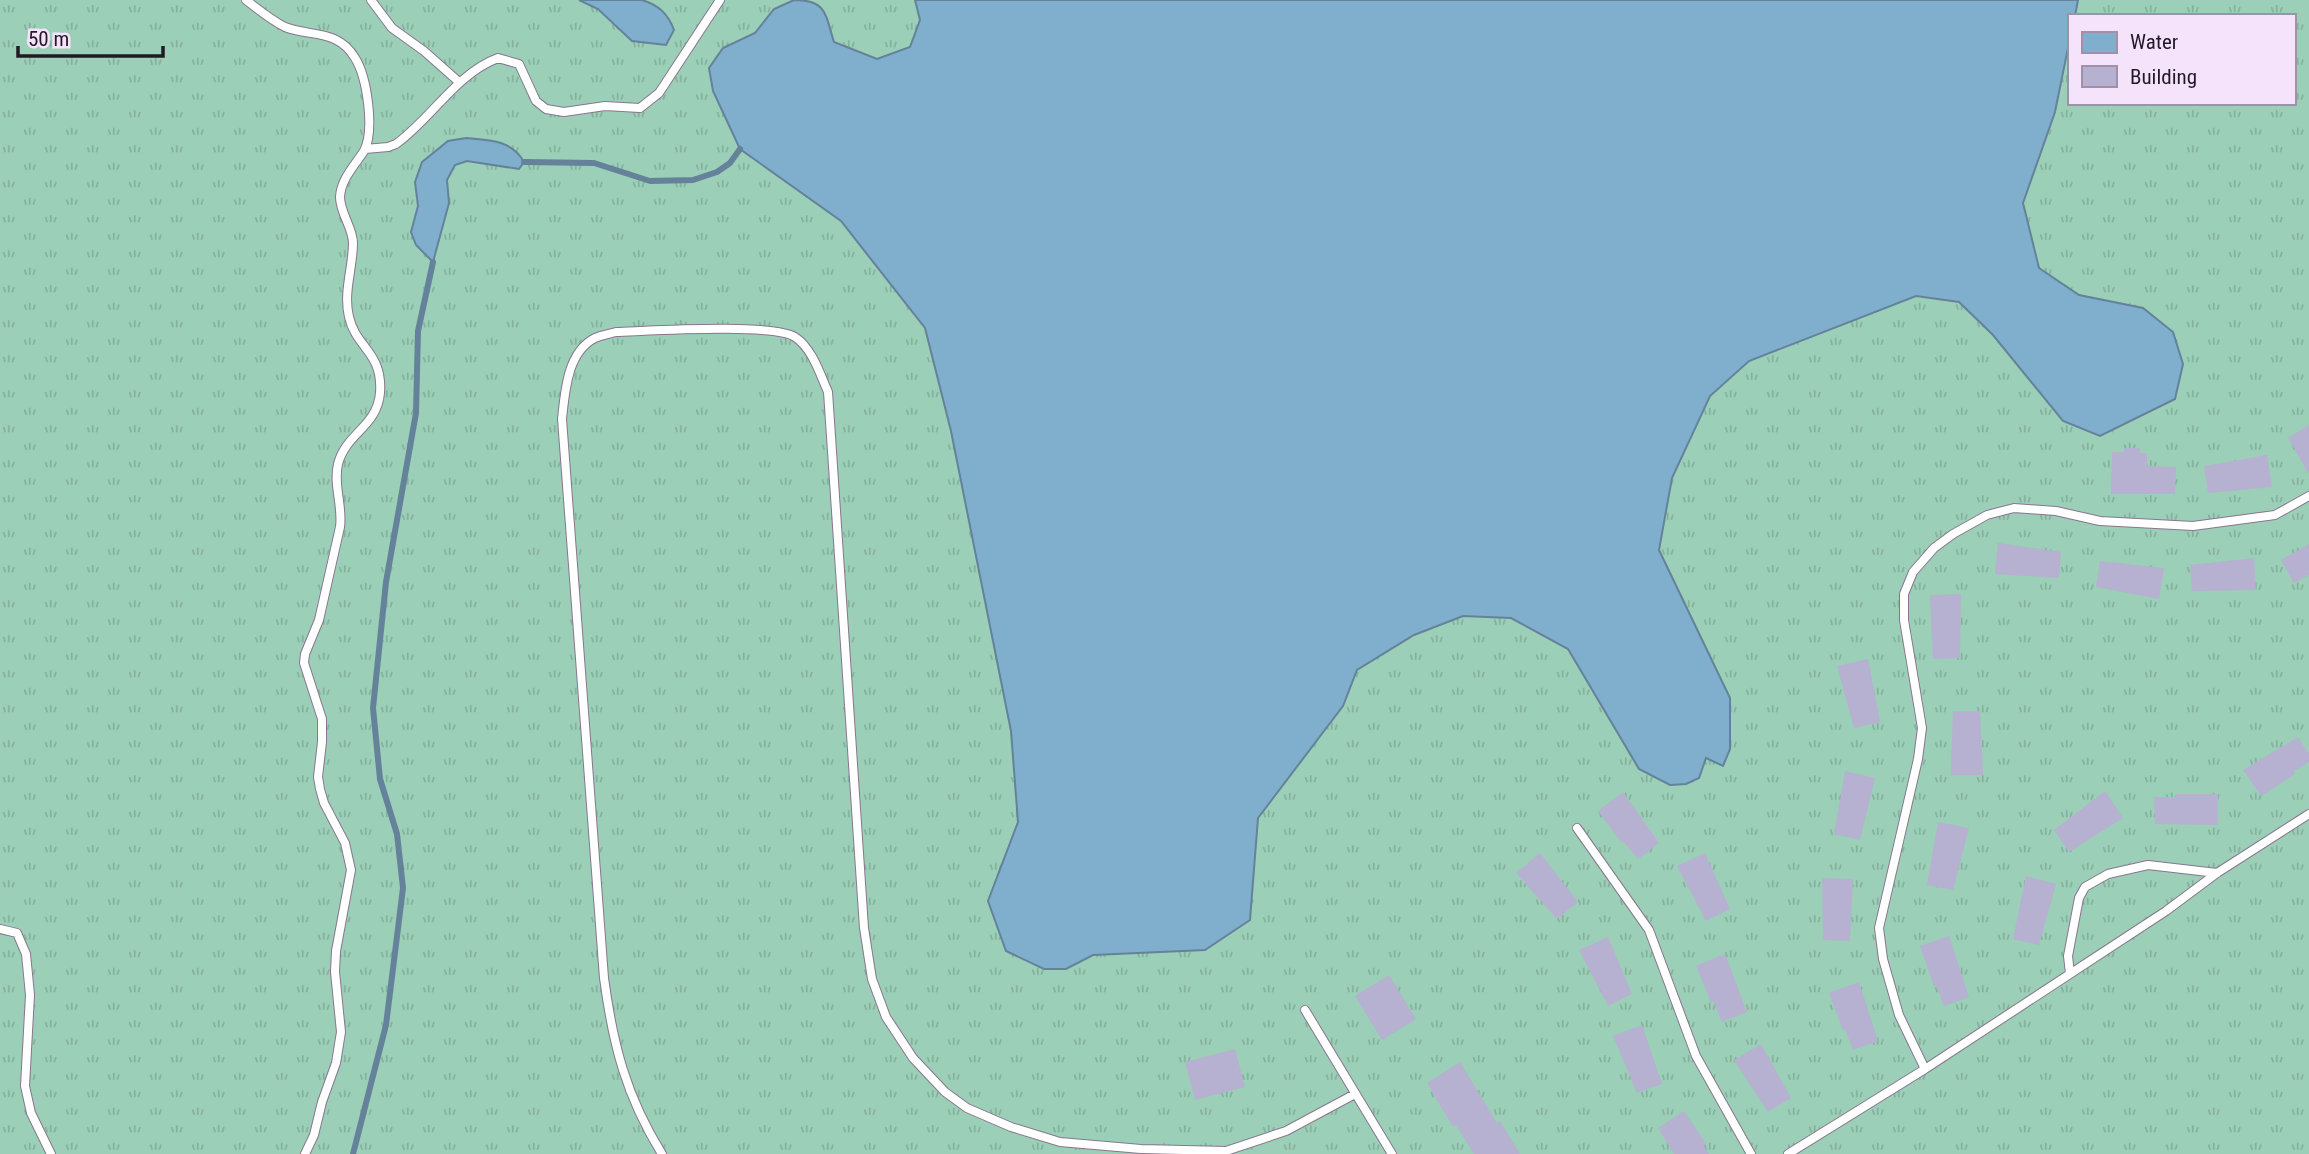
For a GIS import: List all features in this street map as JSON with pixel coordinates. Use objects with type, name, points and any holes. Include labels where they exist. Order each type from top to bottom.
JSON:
[{"type":"lane","points":[[246,0],[288,28],[327,35],[344,45],[355,58],[362,74],[369,109],[365,149],[348,174],[340,198],[353,241],[348,314],[351,325],[380,371],[380,394],[375,414],[346,446],[339,463],[337,475],[342,513],[340,527],[319,620],[305,654],[308,676],[322,719],[323,741],[318,777],[320,789],[324,803],[345,843],[351,870],[336,951],[335,972],[341,1032],[336,1063],[314,1135],[305,1154]]},
{"type":"lane","points":[[370,0],[392,28],[424,51],[459,82]]},
{"type":"lane","points":[[365,149],[388,147],[404,137],[448,97],[459,82],[493,60],[507,59],[519,64],[536,101],[546,109],[564,112],[605,106],[640,108],[659,93],[720,0]]},
{"type":"lane","points":[[662,1154],[629,1093],[611,1030],[604,978],[562,419],[565,386],[575,357],[592,339],[616,331],[770,330],[795,337],[813,357],[828,392],[863,914],[872,979],[887,1017],[913,1058],[945,1092],[967,1108],[1011,1128],[1060,1142],[1141,1149],[1226,1150],[1286,1131],[1355,1094]]},
{"type":"lane","points":[[1925,1069],[1899,1015],[1883,959],[1879,929],[1918,759],[1922,728],[1904,620],[1904,594],[1913,572],[1934,548],[1953,534],[1987,515],[2014,508],[2056,511],[2100,521],[2193,527],[2275,515],[2309,496]]},
{"type":"lane","points":[[1788,1154],[1925,1069],[2309,814]]},
{"type":"lane","points":[[1577,828],[1649,930],[1696,1056],[1751,1154]]},
{"type":"lane","points":[[2070,974],[2068,956],[2079,898],[2085,887],[2108,874],[2148,865],[2217,873]]},
{"type":"lane","points":[[0,929],[17,933],[26,954],[30,995],[25,1086],[31,1113],[51,1154]]},
{"type":"lane","points":[[1305,1010],[1392,1154]]},
{"type":"green space","points":[[0,0],[2309,0],[2309,1154],[0,1154]]},
{"type":"water","points":[[579,0],[642,0],[662,11],[674,30],[666,45],[632,41],[598,9]]},
{"type":"water","points":[[794,0],[813,3],[823,10],[834,42],[877,59],[910,47],[920,20],[915,0],[2078,0],[2075,14],[2068,14],[2068,48],[2055,112],[2023,203],[2039,268],[2079,295],[2143,308],[2173,332],[2183,364],[2175,399],[2100,436],[2063,421],[1993,335],[1959,302],[1916,296],[1749,361],[1710,396],[1672,478],[1659,550],[1730,698],[1730,749],[1723,766],[1706,758],[1699,778],[1686,784],[1670,785],[1639,769],[1568,649],[1511,618],[1463,616],[1414,635],[1357,670],[1343,706],[1258,818],[1250,920],[1205,950],[1093,955],[1066,969],[1044,969],[1006,951],[988,901],[1018,822],[1011,731],[951,431],[925,328],[841,221],[740,149],[713,91],[709,68],[723,48],[755,33],[774,9]]},
{"type":"water","points":[[466,138],[506,145],[524,162],[519,169],[467,161],[455,165],[447,180],[449,203],[433,262],[416,245],[411,232],[418,206],[415,182],[422,162],[448,141]]},
{"type":"building","points":[[2309,425],[2309,474],[2288,438]]},
{"type":"building","points":[[2124,448],[2140,448],[2140,453],[2147,453],[2147,466],[2176,467],[2175,494],[2111,494],[2112,452],[2124,452]]},
{"type":"building","points":[[2267,455],[2272,487],[2208,493],[2204,466]]},
{"type":"building","points":[[1998,543],[2061,552],[2059,578],[1995,574]]},
{"type":"building","points":[[2309,544],[2309,575],[2294,583],[2281,560]]},
{"type":"building","points":[[2254,558],[2256,590],[2192,591],[2190,565]]},
{"type":"building","points":[[2100,561],[2164,568],[2159,599],[2096,587]]},
{"type":"building","points":[[1961,594],[1960,658],[1933,659],[1930,595]]},
{"type":"building","points":[[1868,659],[1880,722],[1854,728],[1837,666]]},
{"type":"building","points":[[1953,711],[1980,711],[1983,775],[1951,775]]},
{"type":"building","points":[[2298,737],[2309,754],[2309,762],[2261,796],[2243,770]]},
{"type":"building","points":[[1845,771],[1875,778],[1860,840],[1834,834]]},
{"type":"building","points":[[2105,791],[2123,818],[2069,852],[2054,830]]},
{"type":"building","points":[[1623,792],[1659,843],[1638,859],[1598,811]]},
{"type":"building","points":[[2176,794],[2218,794],[2218,825],[2155,824],[2154,797],[2176,797]]},
{"type":"building","points":[[1938,822],[1969,828],[1953,890],[1927,885]]},
{"type":"building","points":[[1540,853],[1578,902],[1557,919],[1516,873]]},
{"type":"building","points":[[1705,853],[1730,909],[1706,921],[1677,866]]},
{"type":"building","points":[[2026,876],[2056,884],[2039,945],[2013,939]]},
{"type":"building","points":[[1822,878],[1853,879],[1850,941],[1823,940]]},
{"type":"building","points":[[1949,936],[1969,997],[1944,1006],[1920,946]]},
{"type":"building","points":[[1608,937],[1632,994],[1608,1006],[1579,950]]},
{"type":"building","points":[[1725,954],[1747,1012],[1722,1022],[1696,966]]},
{"type":"building","points":[[1389,975],[1416,1019],[1382,1040],[1355,996]]},
{"type":"building","points":[[1859,982],[1878,1041],[1853,1050],[1829,993]]},
{"type":"building","points":[[1642,1025],[1662,1084],[1637,1093],[1613,1036]]},
{"type":"building","points":[[1761,1044],[1791,1098],[1768,1112],[1734,1060]]},
{"type":"building","points":[[1235,1049],[1245,1087],[1195,1100],[1185,1062]]},
{"type":"building","points":[[1460,1062],[1497,1123],[1500,1121],[1520,1154],[1474,1154],[1456,1125],[1453,1127],[1427,1083]]},
{"type":"building","points":[[1684,1111],[1706,1144],[1704,1146],[1709,1154],[1674,1154],[1658,1128]]},
{"type":"waterway","points":[[524,162],[594,163],[650,181],[693,180],[717,172],[730,163],[740,149]]},
{"type":"waterway","points":[[353,1154],[386,1025],[403,888],[397,834],[380,779],[373,708],[386,582],[416,413],[418,331],[433,262]]}]
